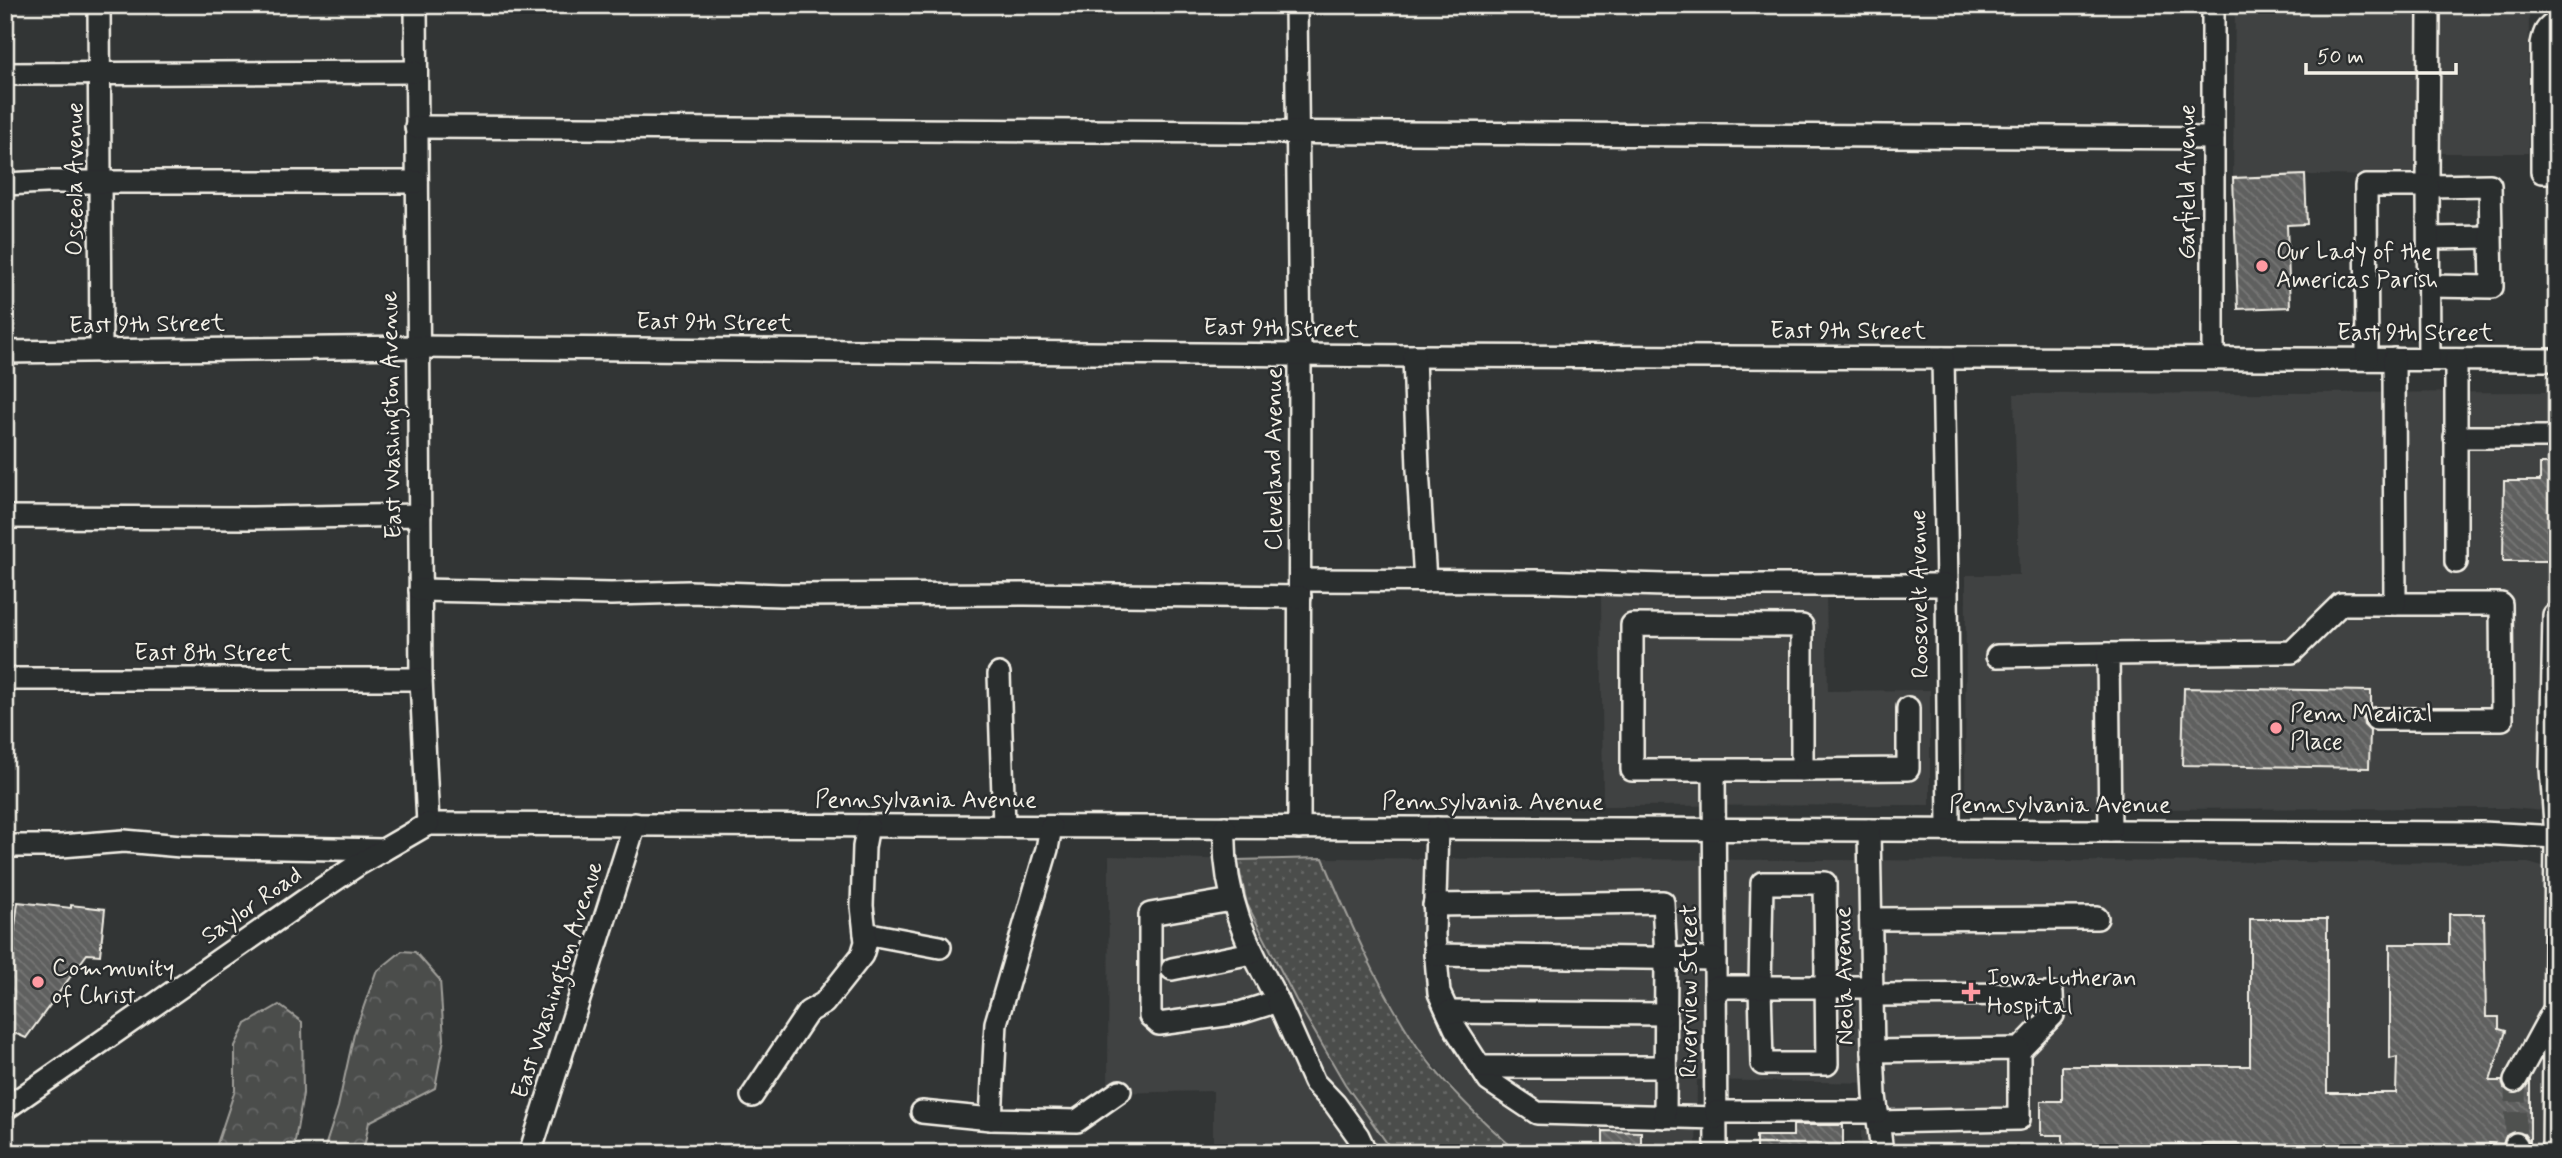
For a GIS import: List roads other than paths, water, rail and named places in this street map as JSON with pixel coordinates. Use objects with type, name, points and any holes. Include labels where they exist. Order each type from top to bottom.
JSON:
[{"type":"street","name":"Osceola Avenue","points":[[99,5],[102,352]]},
{"type":"street","name":"East Washington Avenue","points":[[416,5],[421,680],[429,824]]},
{"type":"street","name":"Cleveland Avenue","points":[[1296,5],[1300,355],[1299,828]]},
{"type":"street","name":"Garfield Avenue","points":[[2213,5],[2213,358]]},
{"type":"street","points":[[2429,5],[2429,359]]},
{"type":"street","points":[[2557,22],[2549,25],[2542,44],[2542,172],[2557,172]]},
{"type":"street","points":[[5,74],[415,72]]},
{"type":"street","points":[[416,127],[2213,138]]},
{"type":"street","points":[[5,184],[417,182]]},
{"type":"street","points":[[2367,359],[2366,186],[2490,185],[2492,287],[2429,286]]},
{"type":"street","points":[[2429,238],[2490,237]]},
{"type":"street","name":"East 9th Street","points":[[5,352],[418,347],[1414,356],[2557,360]]},
{"type":"street","points":[[1414,356],[1425,581]]},
{"type":"street","name":"Roosevelt Avenue","points":[[1943,358],[1948,585],[1948,830]]},
{"type":"street","points":[[2394,359],[2395,604]]},
{"type":"street","points":[[2456,360],[2456,562]]},
{"type":"street","points":[[2455,437],[2557,437]]},
{"type":"street","points":[[5,517],[252,518],[420,515]]},
{"type":"street","points":[[421,590],[781,595],[1052,594],[1300,589],[1425,581],[1664,585],[1948,585]]},
{"type":"street","points":[[1997,656],[2292,652],[2342,604],[2501,604],[2502,719],[2376,719]]},
{"type":"street","points":[[2553,1153],[2556,837],[2554,615],[2557,615]]},
{"type":"street","points":[[1802,770],[1802,625],[1632,625],[1632,770],[1802,770],[1908,769],[1908,708]]},
{"type":"street","points":[[2108,654],[2110,831]]},
{"type":"street","points":[[999,674],[1004,826]]},
{"type":"street","name":"East 8th Street","points":[[5,679],[421,680]]},
{"type":"street","name":"Riverview Street","points":[[1714,770],[1716,1153]]},
{"type":"street","name":"Pennsylvania Avenue","points":[[429,824],[1714,828],[2482,833],[2556,837]]},
{"type":"street","name":"Saylor Road","points":[[5,1109],[359,864],[429,824]]},
{"type":"street","name":"East Washington Avenue","points":[[530,1153],[635,824]]},
{"type":"street","points":[[752,1096],[808,1012],[824,1003],[862,955],[866,942],[862,906],[864,847],[868,826]]},
{"type":"street","points":[[991,1119],[996,1023],[1051,827]]},
{"type":"street","points":[[1225,827],[1224,851],[1228,890],[1252,953],[1278,1001],[1314,1082],[1335,1104],[1358,1136],[1366,1153]]},
{"type":"street","points":[[1437,828],[1434,905],[1439,993],[1455,1028],[1489,1081],[1537,1113],[2019,1119],[2019,1050],[2053,1015],[2052,994],[1872,991],[1827,987],[1715,987]]},
{"type":"street","name":"Neola Avenue","points":[[1869,830],[1872,1052],[1882,1153]]},
{"type":"street","points":[[5,846],[61,846],[124,841],[181,846],[385,850]]},
{"type":"street","points":[[1762,883],[1825,883],[1827,1064],[1762,1064],[1760,987],[1762,883]]},
{"type":"street","points":[[1232,900],[1150,914],[1150,1016],[1158,1024],[1240,1013],[1278,1001]]},
{"type":"street","points":[[1434,905],[1662,902],[1666,958],[1665,1116]]},
{"type":"street","points":[[1871,919],[2097,918]]},
{"type":"street","points":[[865,933],[940,947]]},
{"type":"street","points":[[1172,969],[1252,953]]},
{"type":"street","points":[[1436,955],[1715,959]]},
{"type":"street","points":[[2515,1081],[2554,1008]]},
{"type":"street","points":[[1448,1012],[1665,1014]]},
{"type":"street","points":[[1872,1052],[2019,1050]]},
{"type":"street","points":[[1480,1067],[1665,1067]]},
{"type":"street","points":[[922,1112],[991,1119],[1077,1121],[1121,1091]]},
{"type":"tunnel","points":[[2515,1081],[2516,1144]]},
{"type":"place","name":"Our Lady of the Americas Parish","points":[[2262,266]]},
{"type":"place","name":"Penn Medical Place","points":[[2276,728]]},
{"type":"place","name":"Community of Christ","points":[[38,982]]},
{"type":"place","name":"Iowa Lutheran Hospital","points":[[1971,992]]}]
